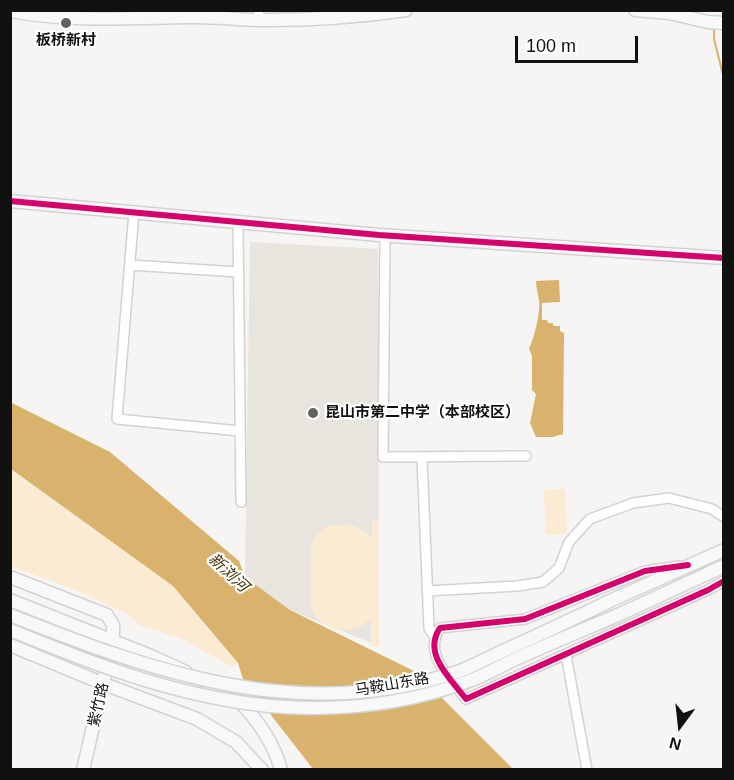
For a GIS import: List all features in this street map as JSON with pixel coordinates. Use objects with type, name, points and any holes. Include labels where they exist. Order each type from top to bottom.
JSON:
[{"type":"main road","points":[[10,11],[34,15],[110,20],[259,15],[362,17],[406,10]]},
{"type":"main road","points":[[635,10],[669,13],[723,23]]},
{"type":"main road","points":[[10,201],[385,235],[723,258]]},
{"type":"main road","name":"马鞍山东路","points":[[10,615],[164,671],[224,685],[266,692],[366,692],[411,684],[460,670],[723,550]]},
{"type":"main road","name":"马鞍山东路","points":[[10,630],[100,665],[222,699],[307,708],[373,704],[414,697],[469,681],[723,566]]},
{"type":"main road","points":[[10,577],[107,615],[113,625],[113,640]]},
{"type":"main road","points":[[10,600],[113,640],[195,676],[236,698],[263,730],[278,757],[281,770]]},
{"type":"main road","name":"紫竹路","points":[[83,770],[113,640]]},
{"type":"main road","points":[[10,645],[104,684],[197,718],[236,742],[262,770]]},
{"type":"street","points":[[134,212],[117,419],[240,430]]},
{"type":"street","points":[[238,222],[241,502]]},
{"type":"street","points":[[385,235],[383,457],[526,456]]},
{"type":"street","points":[[130,265],[238,272]]},
{"type":"street","points":[[422,457],[429,628],[434,636],[435,657],[466,699],[708,590],[723,581]]},
{"type":"street","points":[[427,591],[517,586],[543,582],[559,568],[569,542],[590,519],[633,503],[669,498],[712,510],[723,517]]},
{"type":"street","points":[[434,636],[440,628],[525,619],[645,571],[688,566]]},
{"type":"street","points":[[566,655],[587,770]]},
{"type":"shaded area","name":"昆山市第二中学（本部校区）","points":[[250,242],[378,249],[379,646],[290,610],[245,577]]},
{"type":"shaded area","points":[[10,469],[173,586],[238,663],[233,667],[180,638],[139,625],[129,615],[82,593],[11,566]]},
{"type":"shaded area","points":[[565,489],[567,534],[546,535],[544,490]]},
{"type":"shaded area","points":[[372,519],[378,519],[379,646],[371,646],[371,619],[360,627],[349,630],[334,629],[318,619],[310,606],[311,545],[316,535],[328,526],[348,524],[360,528],[372,537]]},
{"type":"water","points":[[559,280],[560,302],[542,303],[542,320],[553,323],[553,326],[560,326],[560,331],[564,333],[563,434],[553,437],[536,437],[530,423],[536,394],[532,390],[532,356],[529,349],[539,311],[536,281]]},
{"type":"water","name":"新浏河","points":[[10,402],[110,452],[239,561],[245,577],[290,610],[416,672],[513,769],[313,769],[243,679],[238,663],[173,586],[11,469]]},
{"type":"waterway","points":[[714,27],[714,39],[724,79]]},
{"type":"cycle path","points":[[10,201],[379,235],[724,258]]},
{"type":"cycle path","points":[[688,565],[645,571],[525,619],[440,628],[435,638],[436,657],[446,675],[466,699],[724,581]]},
{"type":"place","name":"板桥新村","points":[[66,23]]},
{"type":"place","name":"昆山市第二中学（本部校区）","points":[[313,413]]}]
